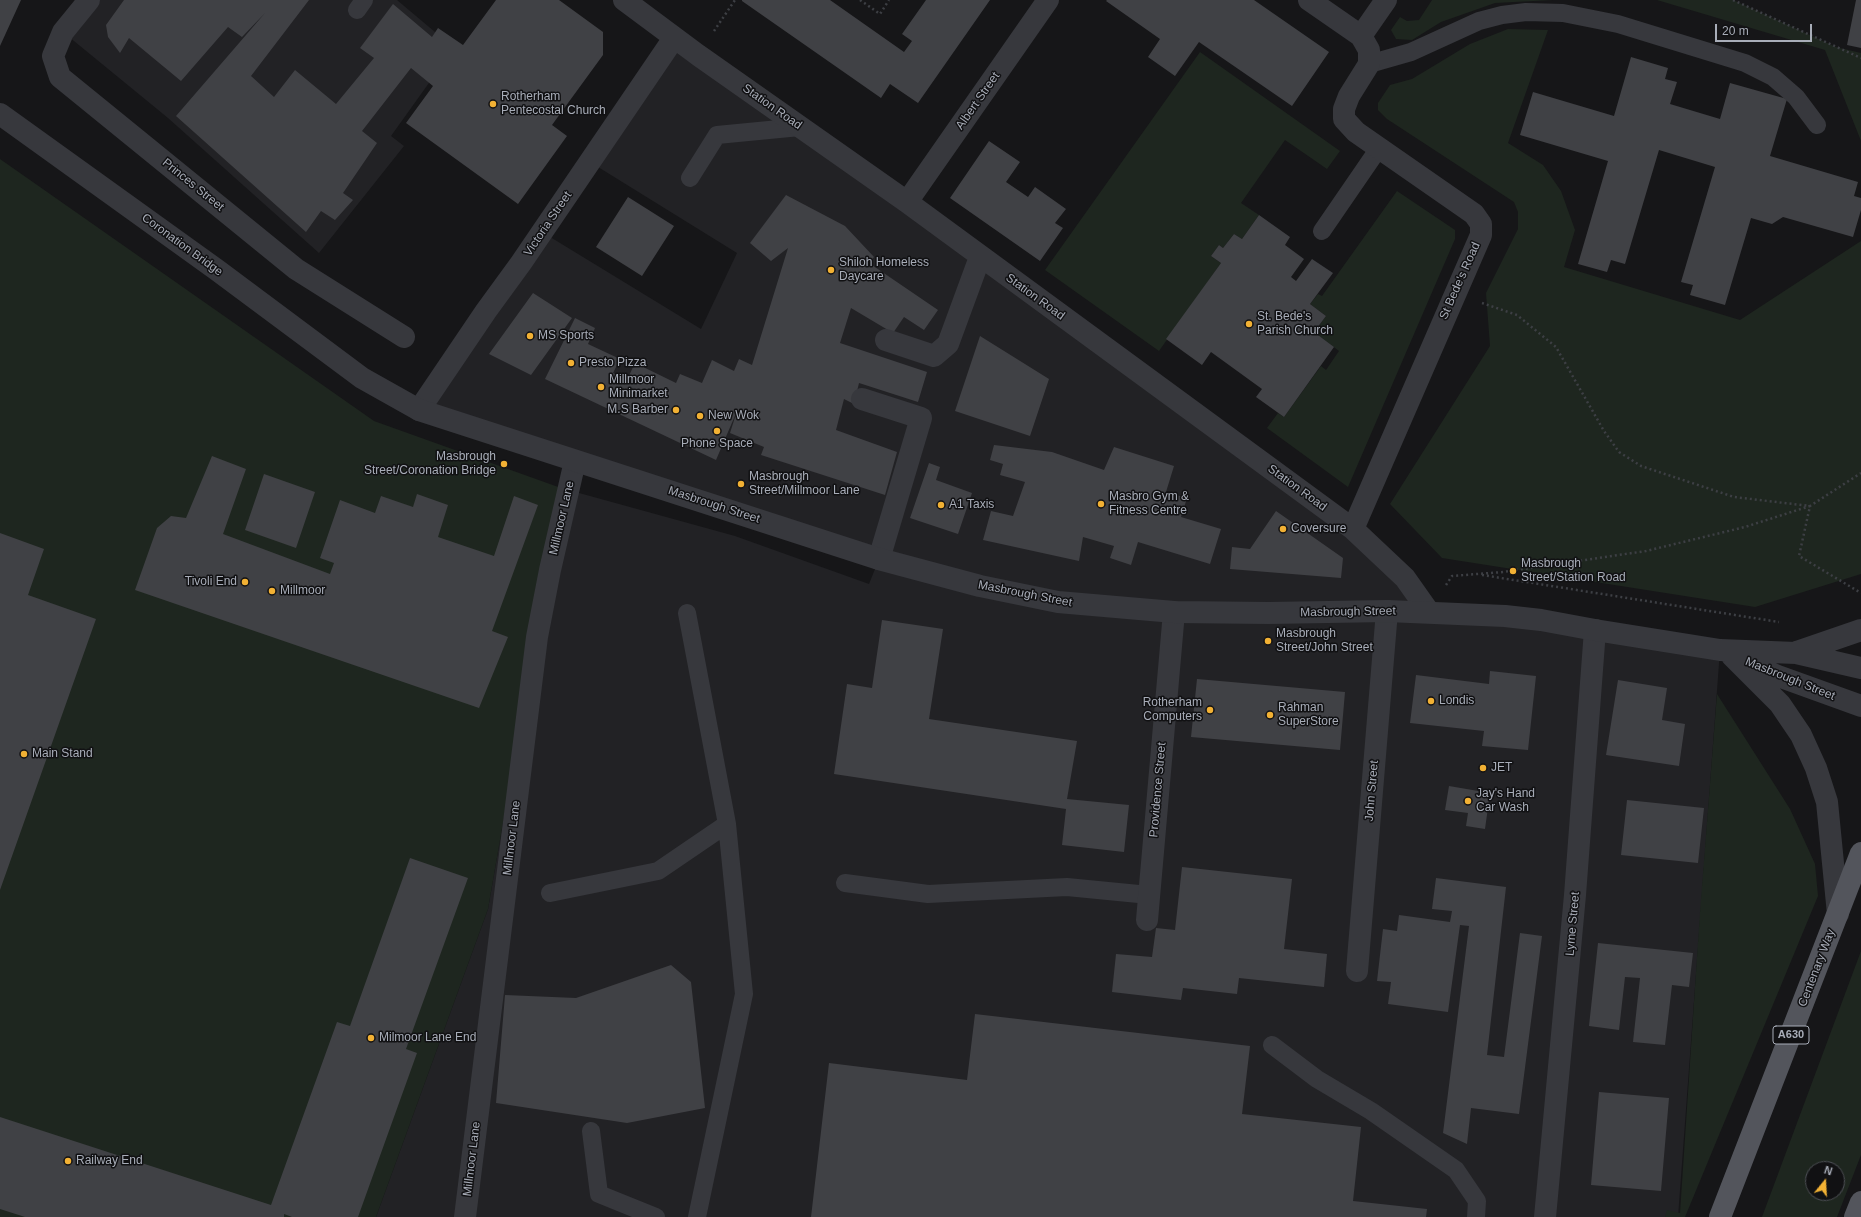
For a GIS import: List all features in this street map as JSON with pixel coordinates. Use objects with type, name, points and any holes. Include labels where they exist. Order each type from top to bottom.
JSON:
[{"type":"main road","name":"Centenary Way","points":[[1720,1217],[1861,853]]},
{"type":"main road","points":[[1855,1217],[1861,1202]]},
{"type":"street","name":"Princes Street","points":[[89,0],[63,32],[53,56],[60,77],[296,269],[404,337]]},
{"type":"street","name":"Station Road","points":[[624,0],[674,38],[907,202],[1352,529],[1405,578],[1429,612]]},
{"type":"street","name":"Albert Street","points":[[907,202],[1048,0]]},
{"type":"street","points":[[1309,0],[1361,36],[1369,50],[1369,64]]},
{"type":"street","points":[[1361,36],[1386,0]]},
{"type":"street","name":"Victoria Street","points":[[419,410],[674,38]]},
{"type":"street","name":"St Bede's Road","points":[[1352,529],[1481,235],[1480,224],[1474,214],[1356,132],[1344,119],[1344,109],[1349,96],[1369,64]]},
{"type":"street","name":"Coronation Bridge","points":[[0,114],[218,270],[362,378]]},
{"type":"street","points":[[886,340],[934,356],[948,344],[980,257]]},
{"type":"street","name":"Masbrough Street","points":[[362,378],[419,410],[879,559],[980,586],[1058,602],[1174,612],[1270,613],[1387,611],[1505,616],[1541,620],[1726,653],[1796,653],[1861,668]]},
{"type":"street","points":[[862,399],[921,418],[879,559]]},
{"type":"street","name":"Millmoor Lane","points":[[465,1217],[537,637],[550,570],[575,461]]},
{"type":"street","name":"John Street","points":[[1357,972],[1387,611]]},
{"type":"street","name":"Providence Street","points":[[1147,920],[1174,612]]},
{"type":"street","name":"Lyme Street","points":[[1545,1217],[1575,896],[1595,630]]},
{"type":"street","points":[[1796,653],[1861,630]]},
{"type":"street","points":[[1726,653],[1780,704],[1801,735],[1816,768],[1827,802],[1838,914]]},
{"type":"street","name":"Masbrough Street","points":[[1726,653],[1778,676],[1861,706]]},
{"type":"lane","points":[[1369,64],[1411,52],[1479,21],[1502,15],[1526,12],[1563,13],[1618,24],[1745,63],[1773,77],[1796,97],[1817,125]]},
{"type":"lane","points":[[690,178],[717,135],[800,127]]},
{"type":"lane","points":[[1322,231],[1379,148]]},
{"type":"lane","points":[[687,613],[727,824],[744,994],[697,1217]]},
{"type":"lane","points":[[550,893],[658,871],[727,824]]},
{"type":"lane","points":[[845,883],[928,894],[1067,887],[1149,895]]},
{"type":"lane","points":[[1272,1045],[1317,1079],[1371,1111],[1456,1170],[1477,1201],[1476,1217]]},
{"type":"lane","points":[[591,1131],[599,1194],[656,1217]]},
{"type":"path","points":[[698,55],[735,0]]},
{"type":"path","points":[[860,0],[880,14],[890,0]]},
{"type":"path","points":[[1733,0],[1861,58]]},
{"type":"path","points":[[1454,294],[1517,315],[1556,346],[1604,431],[1619,452],[1641,466],[1734,497],[1810,506]]},
{"type":"path","points":[[1429,612],[1452,576],[1503,572],[1646,551],[1745,527],[1810,506],[1861,473]]},
{"type":"path","points":[[1810,506],[1799,556],[1861,594]]},
{"type":"path","points":[[1477,574],[1782,623]]},
{"type":"shaded area","points":[[89,0],[397,0],[454,48],[391,136],[404,146],[319,253],[168,118],[63,32]]},
{"type":"shaded area","points":[[1432,0],[1553,0],[1495,3],[1441,22],[1412,40],[1396,39],[1391,30],[1400,17],[1407,21],[1419,20]]},
{"type":"shaded area","points":[[1657,0],[1733,0],[1836,47],[1861,53],[1861,141],[1825,50]]},
{"type":"shaded area","points":[[1508,29],[1548,30],[1508,143],[1543,165],[1561,191],[1575,230],[1564,267],[1740,320],[1861,241],[1861,574],[1755,607],[1442,558],[1390,504],[1490,346],[1486,293],[1518,229],[1518,212],[1514,202],[1387,119],[1378,110],[1378,103],[1390,85],[1412,79],[1470,44]]},
{"type":"shaded area","points":[[674,38],[1353,529],[1429,612],[1720,650],[1678,1217],[376,1217],[488,909],[561,488],[735,536],[869,584],[879,559],[419,410],[542,232],[701,329],[737,253],[590,162]]},
{"type":"shaded area","points":[[1200,52],[1340,151],[1327,169],[1285,140],[1241,203],[1259,215],[1242,239],[1234,234],[1223,248],[1219,245],[1211,256],[1221,263],[1159,351],[1045,270]]},
{"type":"shaded area","name":"Millmoor","points":[[0,159],[374,421],[561,488],[488,909],[376,1217],[0,1217]]},
{"type":"shaded area","points":[[1397,191],[1455,230],[1455,239],[1348,487],[1267,428],[1278,413],[1284,417],[1321,366],[1326,370],[1339,351],[1314,332],[1326,316],[1310,304],[1318,294],[1322,296]]},
{"type":"shaded area","points":[[1717,694],[1790,809],[1815,864],[1818,896],[1685,1217],[1665,1217],[1667,1210],[1680,1213],[1700,912]]},
{"type":"shaded area","points":[[1861,951],[1861,1155],[1845,1196],[1845,1161],[1805,1161],[1805,1201],[1843,1201],[1837,1217],[1762,1217]]},
{"type":"building","points":[[0,0],[21,0],[0,46]]},
{"type":"building","points":[[124,0],[309,0],[251,76],[274,97],[295,70],[336,104],[374,58],[360,48],[393,4],[432,37],[438,28],[463,45],[496,0],[559,0],[603,32],[603,55],[552,125],[567,136],[518,204],[406,123],[433,86],[411,68],[362,131],[377,143],[343,193],[353,200],[335,220],[321,211],[306,232],[176,116],[265,13],[242,37],[228,27],[181,81],[129,38],[120,53],[108,37],[106,25]]},
{"type":"building","points":[[742,0],[830,0],[904,52],[912,41],[902,34],[926,0],[990,0],[918,103],[890,84],[881,98]]},
{"type":"building","points":[[1254,0],[1329,52],[1292,106],[1199,42],[1175,76],[1148,57],[1160,39],[1106,1]]},
{"type":"building","points":[[1856,0],[1861,0],[1861,48],[1847,45]]},
{"type":"building","points":[[1631,57],[1668,68],[1665,79],[1677,82],[1670,104],[1720,119],[1730,83],[1787,99],[1770,156],[1858,182],[1854,196],[1861,198],[1861,210],[1853,237],[1783,217],[1772,224],[1751,218],[1725,305],[1690,295],[1693,285],[1681,282],[1715,167],[1659,150],[1625,264],[1611,260],[1607,272],[1578,264],[1608,161],[1520,135],[1533,92],[1614,116]]},
{"type":"building","points":[[989,141],[1020,162],[1006,182],[1028,197],[1035,187],[1066,209],[1055,223],[1063,228],[1040,261],[950,198]]},
{"type":"building","points":[[786,195],[845,226],[874,257],[869,263],[938,310],[924,330],[904,317],[893,333],[851,308],[840,343],[927,372],[918,402],[859,383],[854,404],[844,399],[836,430],[897,452],[885,495],[761,455],[764,447],[730,433],[737,411],[716,460],[545,379],[575,318],[595,328],[588,344],[620,359],[613,373],[627,380],[635,363],[676,383],[680,374],[702,383],[712,360],[734,371],[739,359],[752,365],[788,248],[771,261],[750,243]]},
{"type":"building","points":[[628,197],[674,226],[642,276],[596,247]]},
{"type":"building","name":"St. Bede's Parish Church","points":[[1259,215],[1290,237],[1285,245],[1304,259],[1291,277],[1296,281],[1312,259],[1333,273],[1310,304],[1326,316],[1314,332],[1334,347],[1284,417],[1256,397],[1262,389],[1211,352],[1202,365],[1166,339],[1221,263],[1211,256],[1219,245],[1223,248],[1234,234],[1242,239]]},
{"type":"building","name":"MS Sports","points":[[533,293],[572,318],[531,375],[489,354]]},
{"type":"building","points":[[980,336],[1049,379],[1030,436],[955,411]]},
{"type":"building","name":"Masbro Gym & Fitness Centre","points":[[994,445],[1052,452],[1104,470],[1114,447],[1174,466],[1166,492],[1187,498],[1181,517],[1221,529],[1210,564],[1138,542],[1131,565],[1110,558],[1114,546],[1083,537],[1079,561],[983,540],[991,511],[1013,516],[1025,482],[1000,475],[1003,464],[990,460]]},
{"type":"building","name":"Tivoli End","points":[[212,456],[246,469],[223,534],[330,574],[334,563],[320,558],[340,500],[375,513],[381,496],[413,507],[417,494],[448,505],[438,537],[494,556],[514,496],[538,505],[492,631],[508,637],[479,708],[135,590],[157,528],[171,516],[186,518]]},
{"type":"building","name":"A1 Taxis","points":[[929,463],[940,467],[936,480],[972,493],[958,534],[910,518]]},
{"type":"building","points":[[264,474],[315,492],[296,548],[245,530]]},
{"type":"building","name":"Coversure","points":[[1276,511],[1343,558],[1341,578],[1230,569],[1232,547],[1250,549]]},
{"type":"building","name":"Main Stand","points":[[0,533],[44,549],[28,595],[96,619],[0,890]]},
{"type":"building","points":[[882,620],[943,629],[929,719],[1077,741],[1067,799],[1129,805],[1124,852],[1062,845],[1066,809],[834,774],[847,684],[872,688]]},
{"type":"building","points":[[1490,671],[1536,676],[1528,750],[1482,746],[1484,731],[1410,723],[1416,675],[1489,684]]},
{"type":"building","points":[[1197,679],[1345,692],[1340,750],[1191,737]]},
{"type":"building","points":[[1618,680],[1667,688],[1662,720],[1685,724],[1679,766],[1606,755]]},
{"type":"building","name":"Jay's Hand Car Wash","points":[[1449,786],[1490,793],[1485,829],[1466,826],[1468,813],[1445,810]]},
{"type":"building","points":[[1627,800],[1704,808],[1698,863],[1621,855]]},
{"type":"building","name":"Milmoor Lane End","points":[[410,858],[468,878],[406,1049],[417,1053],[358,1217],[292,1217],[284,1214],[284,1217],[25,1217],[0,1209],[0,1117],[271,1205],[337,1022],[350,1026]]},
{"type":"building","points":[[1182,867],[1292,879],[1284,949],[1327,954],[1324,987],[1239,978],[1237,994],[1183,988],[1181,1000],[1112,992],[1116,954],[1152,957],[1156,928],[1175,930]]},
{"type":"building","points":[[1436,878],[1506,887],[1487,1055],[1504,1057],[1520,933],[1542,936],[1519,1114],[1471,1108],[1467,1144],[1443,1133],[1469,926],[1460,925],[1448,1012],[1388,1004],[1391,982],[1377,981],[1383,929],[1397,931],[1399,915],[1450,922],[1452,911],[1432,909]]},
{"type":"building","points":[[1598,943],[1693,953],[1689,987],[1672,985],[1665,1045],[1633,1042],[1640,978],[1625,977],[1619,1030],[1589,1026]]},
{"type":"building","points":[[671,965],[691,982],[705,1108],[627,1123],[496,1103],[505,995],[576,998]]},
{"type":"building","points":[[975,1014],[1250,1046],[1242,1114],[1361,1127],[1353,1201],[1427,1209],[1426,1217],[811,1217],[829,1063],[967,1080]]},
{"type":"building","points":[[1599,1092],[1669,1098],[1661,1191],[1591,1185]]},
{"type":"place","name":"Rotherham Pentecostal Church","points":[[493,104]]},
{"type":"place","name":"Shiloh Homeless Daycare","points":[[831,270]]},
{"type":"place","name":"St. Bede's Parish Church","points":[[1249,324]]},
{"type":"place","name":"MS Sports","points":[[530,336]]},
{"type":"place","name":"Presto Pizza","points":[[571,363]]},
{"type":"place","name":"Millmoor Minimarket","points":[[601,387]]},
{"type":"place","name":"M.S Barber","points":[[676,410]]},
{"type":"place","name":"New Wok","points":[[700,416]]},
{"type":"place","name":"Phone Space","points":[[717,431]]},
{"type":"place","name":"Masbrough Street/Coronation Bridge","points":[[504,464]]},
{"type":"place","name":"Masbrough Street/Millmoor Lane","points":[[741,484]]},
{"type":"place","name":"Masbro Gym & Fitness Centre","points":[[1101,504]]},
{"type":"place","name":"A1 Taxis","points":[[941,505]]},
{"type":"place","name":"Coversure","points":[[1283,529]]},
{"type":"place","name":"Masbrough Street/Station Road","points":[[1513,571]]},
{"type":"place","name":"Tivoli End","points":[[245,582]]},
{"type":"place","name":"Millmoor","points":[[272,591]]},
{"type":"place","name":"Masbrough Street/John Street","points":[[1268,641]]},
{"type":"place","name":"Londis","points":[[1431,701]]},
{"type":"place","name":"Rotherham Computers","points":[[1210,710]]},
{"type":"place","name":"Rahman SuperStore","points":[[1270,715]]},
{"type":"place","name":"Main Stand","points":[[24,754]]},
{"type":"place","name":"JET","points":[[1483,768]]},
{"type":"place","name":"Jay's Hand Car Wash","points":[[1468,801]]},
{"type":"place","name":"Milmoor Lane End","points":[[371,1038]]},
{"type":"place","name":"Railway End","points":[[68,1161]]}]
